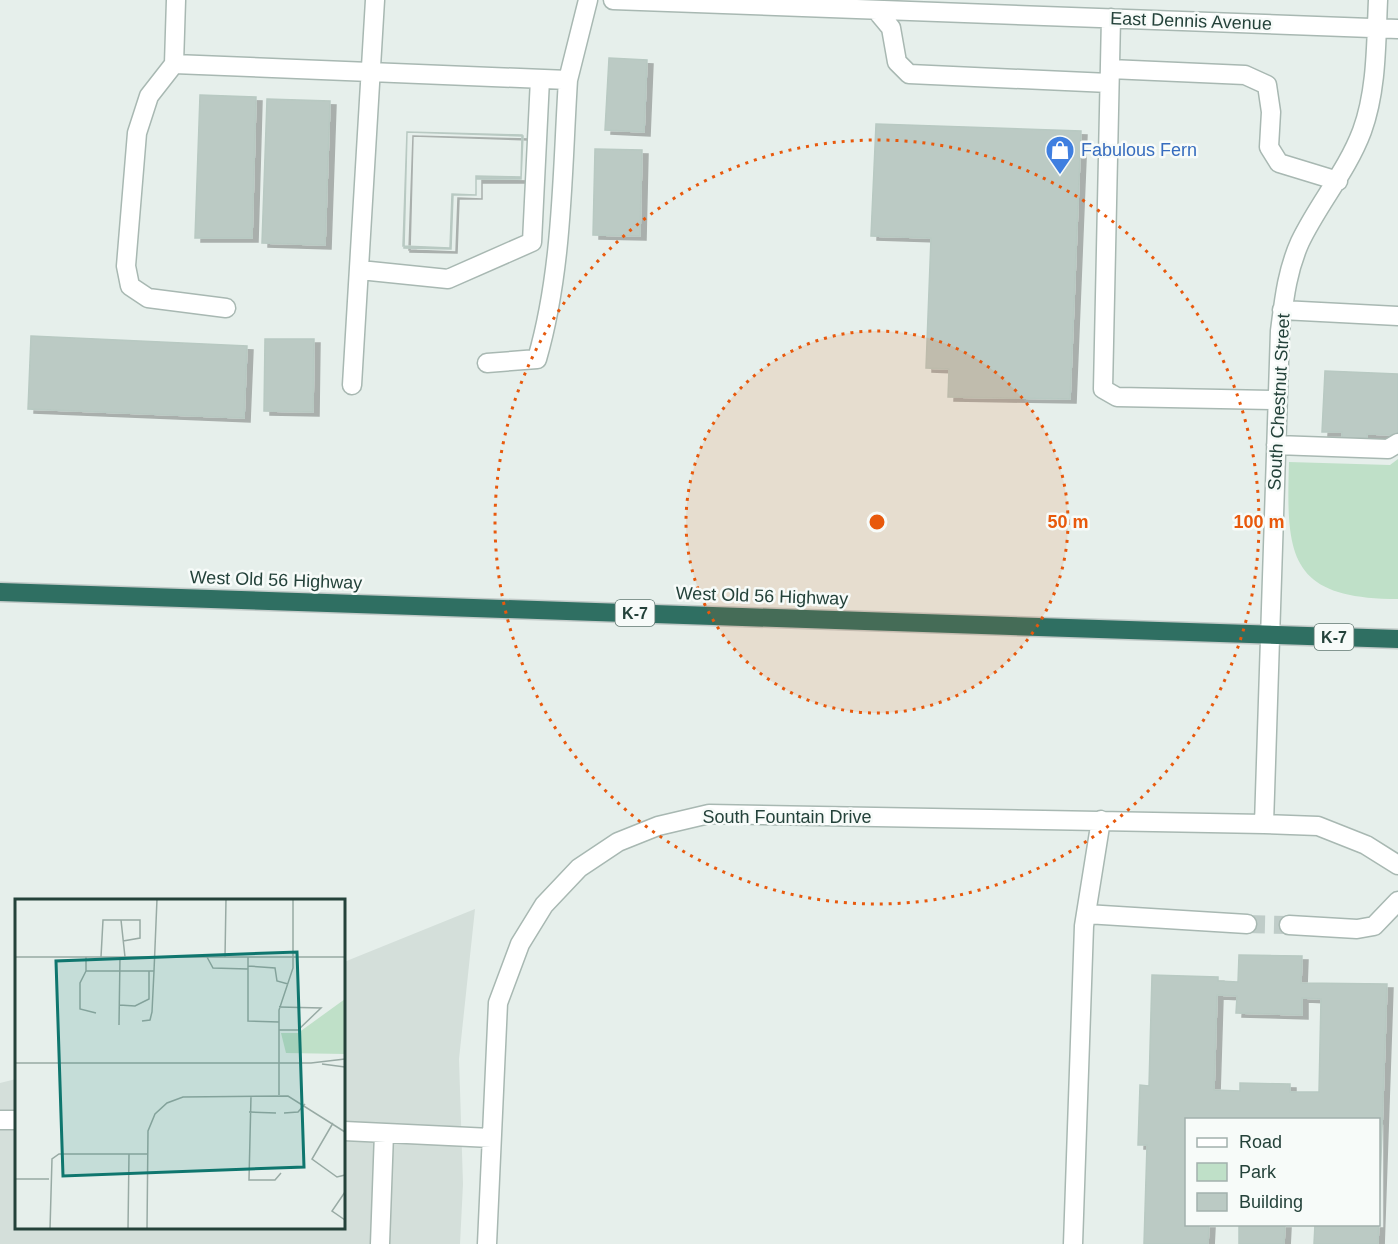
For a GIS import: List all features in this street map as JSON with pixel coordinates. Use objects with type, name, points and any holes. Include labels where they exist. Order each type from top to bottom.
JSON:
[{"type":"highway","name":"West Old 56 Highway","points":[[0,592],[1270,634]]},
{"type":"highway","name":"K-7","points":[[1270,634],[1398,639]]},
{"type":"street","points":[[176,0],[174,64],[149,96],[137,133],[126,266],[130,286],[148,298],[226,308]]},
{"type":"street","points":[[351,384],[360,270],[375,0]]},
{"type":"street","points":[[487,363],[537,359],[549,318],[555,280],[568,80],[588,0]]},
{"type":"street","name":"East Dennis Avenue","points":[[613,0],[876,10],[984,6],[1111,18],[1398,29]]},
{"type":"street","name":"South Chestnut Street","points":[[1264,824],[1277,400],[1282,310],[1289,271],[1301,240],[1338,181],[1363,130],[1372,91],[1378,0]]},
{"type":"street","points":[[876,10],[891,28],[897,62],[909,74],[1245,75],[1267,85],[1271,112],[1269,147],[1279,163],[1338,181]]},
{"type":"street","points":[[1111,18],[1102,389],[1117,397],[1277,400]]},
{"type":"street","points":[[174,64],[568,80]]},
{"type":"street","points":[[360,270],[448,279],[532,242],[540,79]]},
{"type":"street","points":[[1282,310],[1398,316]]},
{"type":"street","points":[[1276,445],[1388,449],[1398,443]]},
{"type":"street","name":"South Fountain Drive","points":[[487,1244],[498,1003],[520,944],[544,905],[579,868],[618,842],[658,826],[709,814],[1264,824],[1318,826],[1366,845],[1398,865]]},
{"type":"street","points":[[1073,1244],[1086,914],[1101,820]]},
{"type":"street","points":[[1289,926],[1357,929],[1374,926],[1398,901]]},
{"type":"street","points":[[1086,914],[1247,924]]},
{"type":"street","points":[[345,1131],[491,1138]]},
{"type":"street","points":[[380,1244],[384,1133]]},
{"type":"shaded area","points":[[475,909],[459,1059],[463,1184],[460,1244],[0,1244],[0,1083],[15,1079],[15,1229],[345,1229],[345,962]]},
{"type":"green space","points":[[1398,459],[1398,599],[1362,597],[1335,591],[1315,580],[1302,566],[1293,547],[1289,523],[1289,462],[1390,465]]},
{"type":"building","points":[[609,58],[647,60],[644,132],[605,130]]},
{"type":"building","points":[[200,95],[256,97],[252,238],[195,238]]},
{"type":"building","points":[[267,99],[330,101],[325,245],[262,243]]},
{"type":"building","points":[[876,124],[1081,131],[1070,399],[948,397],[949,369],[926,368],[931,238],[871,236]]},
{"type":"building","points":[[407,132],[523,136],[521,179],[476,179],[476,195],[453,195],[451,249],[404,248]]},
{"type":"building","points":[[407,132],[522,135],[521,177],[476,176],[476,195],[452,194],[450,248],[403,246]]},
{"type":"building","points":[[595,149],[642,150],[640,236],[593,235]]},
{"type":"building","points":[[31,336],[247,346],[244,418],[28,409]]},
{"type":"building","points":[[265,339],[314,339],[313,412],[264,411]]},
{"type":"building","points":[[1325,371],[1398,374],[1398,435],[1367,434],[1367,440],[1342,439],[1342,432],[1322,432]]},
{"type":"building","points":[[1239,955],[1302,956],[1301,983],[1387,984],[1380,1186],[1380,1118],[1185,1118],[1185,1226],[1209,1226],[1208,1244],[1144,1244],[1147,1145],[1138,1145],[1140,1085],[1149,1086],[1152,975],[1218,977],[1218,981],[1238,982]],"holes":[[[1217,995],[1237,996],[1236,1013],[1302,1015],[1302,998],[1321,999],[1319,1092],[1290,1092],[1290,1084],[1240,1083],[1240,1091],[1214,1090]]]},
{"type":"building","points":[[1239,1226],[1285,1226],[1284,1244],[1239,1244]]},
{"type":"building","points":[[1315,1226],[1379,1226],[1378,1244],[1314,1244]]},
{"type":"tunnel","points":[[1247,924],[1289,925]]},
{"type":"place","name":"Fabulous Fern","points":[[1060,176]]}]
